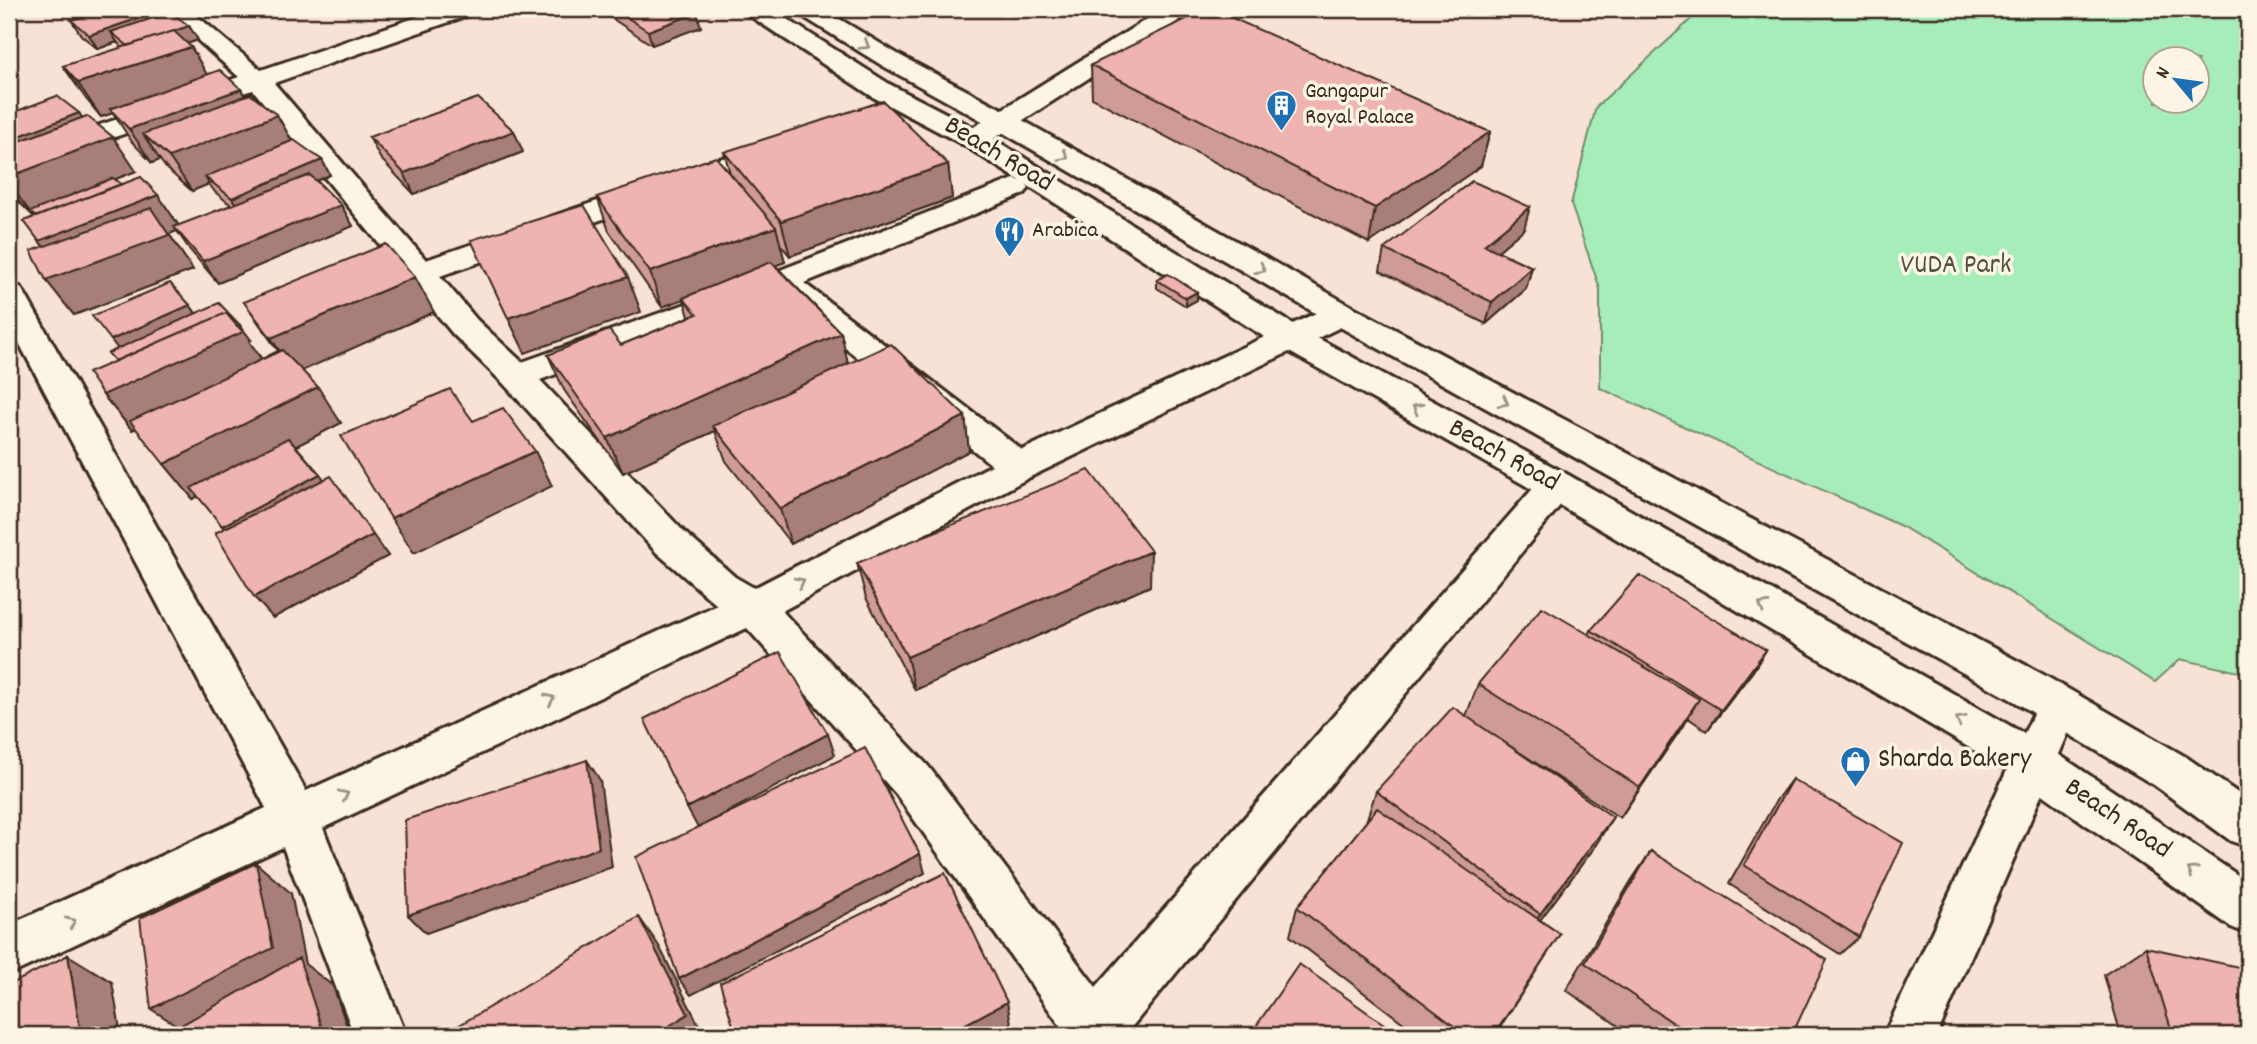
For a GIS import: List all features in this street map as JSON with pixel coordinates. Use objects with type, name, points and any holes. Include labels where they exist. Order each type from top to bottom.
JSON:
[{"type":"street","points":[[175,9],[258,80],[465,327],[516,376],[670,542],[721,588],[753,607],[912,780],[1097,1032],[1557,486]]},
{"type":"street","points":[[9,164],[464,9]]},
{"type":"street","name":"Beach Road","points":[[755,9],[882,91],[990,131],[1341,314],[1758,539],[2170,771],[2248,826]]},
{"type":"street","name":"Beach Road","points":[[807,9],[892,61],[1289,337],[1557,486],[2033,762],[2248,909]]},
{"type":"street","points":[[990,131],[1170,11]]},
{"type":"street","points":[[421,272],[797,142]]},
{"type":"street","points":[[516,376],[781,281],[1014,188]]},
{"type":"street","points":[[781,281],[1019,467]]},
{"type":"street","points":[[9,294],[296,818],[380,1035]]},
{"type":"street","points":[[9,950],[753,607],[1019,467],[1341,314]]},
{"type":"street","points":[[1910,1035],[2058,706]]},
{"type":"green space","name":"VUDA Park","points":[[1702,9],[2225,9],[2248,26],[2248,674],[2180,659],[2155,682],[1903,527],[1600,388],[1600,289],[1571,204],[1596,107]]},
{"type":"building","points":[[107,9],[160,11],[89,35],[71,20]]},
{"type":"building","points":[[614,9],[691,9],[697,13],[648,31]]},
{"type":"building","name":"Gangapur Royal Palace","points":[[1207,9],[1490,132],[1375,208],[1091,65]]},
{"type":"building","points":[[171,12],[189,26],[128,46],[111,32]]},
{"type":"building","points":[[174,31],[191,47],[78,83],[63,66]]},
{"type":"building","points":[[220,70],[241,89],[129,129],[110,109]]},
{"type":"building","points":[[250,94],[277,115],[169,157],[143,134]]},
{"type":"building","points":[[57,96],[79,113],[9,140],[9,114]]},
{"type":"building","points":[[478,98],[514,131],[404,173],[369,137]]},
{"type":"building","points":[[883,101],[948,164],[781,221],[724,152]]},
{"type":"building","points":[[87,116],[113,137],[9,177],[9,145]]},
{"type":"building","points":[[294,140],[322,160],[232,198],[205,177]]},
{"type":"building","points":[[716,157],[776,227],[650,272],[597,197]]},
{"type":"building","points":[[310,175],[341,205],[203,261],[174,227]]},
{"type":"building","points":[[141,177],[158,195],[39,241],[24,221]]},
{"type":"building","points":[[113,178],[121,184],[36,217],[30,212]]},
{"type":"building","points":[[1472,181],[1530,207],[1484,245],[1532,267],[1492,302],[1384,249]]},
{"type":"building","points":[[584,205],[628,277],[508,318],[471,240]]},
{"type":"building","points":[[151,208],[169,235],[46,280],[31,251]]},
{"type":"building","points":[[386,244],[415,277],[271,338],[244,302]]},
{"type":"building","points":[[771,262],[841,333],[607,438],[548,355],[609,330],[621,345],[697,314],[683,298]]},
{"type":"building","points":[[1168,274],[1197,292],[1186,298],[1157,280]]},
{"type":"building","points":[[170,283],[190,305],[111,340],[92,316]]},
{"type":"building","points":[[219,303],[240,325],[237,326],[226,313],[115,361],[108,353]]},
{"type":"building","points":[[226,313],[243,332],[103,395],[88,373]]},
{"type":"building","points":[[891,344],[965,416],[780,509],[713,426]]},
{"type":"building","points":[[282,350],[318,387],[164,464],[130,421]]},
{"type":"building","points":[[450,389],[473,421],[503,408],[535,451],[391,518],[341,436]]},
{"type":"building","points":[[288,438],[320,474],[222,526],[191,488]]},
{"type":"building","points":[[1089,470],[1151,551],[907,657],[857,563]]},
{"type":"building","points":[[331,476],[373,535],[254,597],[215,533]]},
{"type":"building","points":[[1639,575],[1766,650],[1721,710],[1591,630]]},
{"type":"building","points":[[1542,607],[1699,699],[1640,787],[1478,684]]},
{"type":"building","points":[[780,652],[828,734],[687,808],[644,719]]},
{"type":"building","points":[[1453,707],[1613,817],[1540,914],[1376,791]]},
{"type":"building","points":[[865,748],[920,854],[679,979],[636,857]]},
{"type":"building","points":[[587,760],[599,848],[408,915],[405,820]]},
{"type":"building","points":[[1792,779],[1903,843],[1859,937],[1744,865]]},
{"type":"building","points":[[1377,808],[1560,934],[1494,1035],[1466,1035],[1297,907]]},
{"type":"building","points":[[1651,851],[1827,960],[1792,1035],[1691,1035],[1585,963]]},
{"type":"building","points":[[256,863],[273,948],[151,1009],[140,918]]},
{"type":"building","points":[[945,873],[1007,1002],[945,1035],[736,1035],[720,983]]},
{"type":"building","points":[[639,917],[688,1014],[655,1035],[443,1035]]},
{"type":"building","points":[[2146,947],[2248,969],[2248,1035],[2173,1035]]},
{"type":"building","points":[[68,955],[81,1035],[9,1035],[9,985]]},
{"type":"building","points":[[299,958],[324,1035],[164,1035]]},
{"type":"building","points":[[1299,964],[1388,1027],[1383,1035],[1250,1035]]},
{"type":"building","points":[[1621,1026],[1635,1035],[1616,1035]]},
{"type":"place","name":"Gangapur Royal Palace","points":[[1282,132]]},
{"type":"place","name":"Arabica","points":[[1009,258]]},
{"type":"place","name":"Sharda Bakery","points":[[1855,788]]}]
